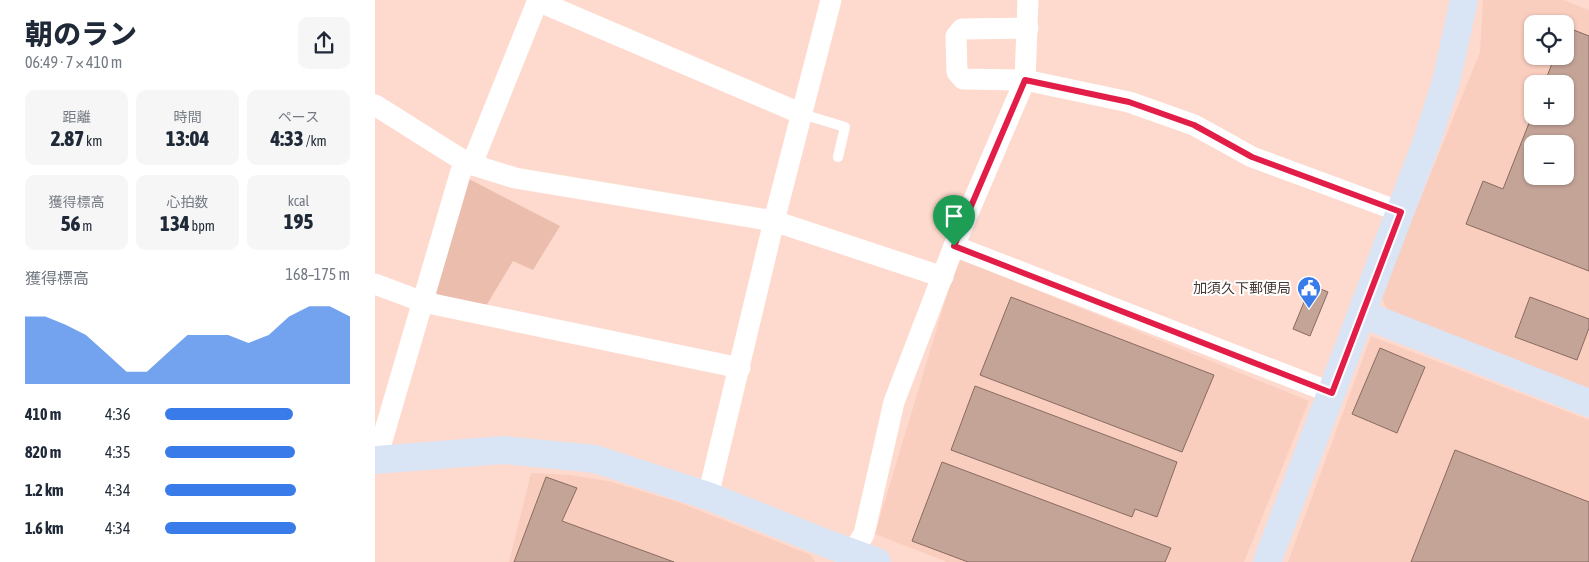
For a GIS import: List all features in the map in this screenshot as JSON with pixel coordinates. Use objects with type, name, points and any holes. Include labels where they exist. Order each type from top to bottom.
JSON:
[{"type":"street","points":[[802,114],[538,0],[476,154],[461,172],[381,444],[379,460],[503,450],[595,459],[708,496],[849,557],[877,562]]},
{"type":"street","points":[[708,496],[774,221],[831,0]]},
{"type":"street","points":[[849,557],[864,534],[894,402],[954,246],[1025,80],[1028,28],[1027,0]]},
{"type":"street","points":[[1267,562],[1427,141],[1446,82],[1464,0]]},
{"type":"street","points":[[1028,28],[962,29],[956,36],[957,72],[963,79],[1025,80],[1129,102],[1194,125],[1252,157],[1401,212]]},
{"type":"street","points":[[375,106],[467,164],[515,178],[774,221],[943,277]]},
{"type":"street","points":[[954,246],[1332,393]]},
{"type":"street","points":[[375,284],[423,302],[740,368]]},
{"type":"street","points":[[1362,314],[1589,403]]},
{"type":"lane","points":[[802,114],[845,127],[838,157]]},
{"type":"shaded area","points":[[1483,0],[1563,0],[1589,10],[1589,389],[1388,311],[1381,296],[1480,52]]},
{"type":"shaded area","points":[[467,178],[560,226],[533,270],[513,261],[486,306],[439,297],[433,288]]},
{"type":"shaded area","points":[[958,258],[1309,401],[1244,562],[947,562],[875,534]]},
{"type":"shaded area","points":[[1371,336],[1589,420],[1589,562],[1288,562]]},
{"type":"shaded area","points":[[531,473],[570,475],[608,481],[678,502],[811,555],[815,562],[509,562]]},
{"type":"building","points":[[1574,30],[1589,36],[1589,271],[1466,224],[1483,181],[1503,189],[1524,136],[1524,185],[1574,185],[1574,135],[1524,135],[1528,125],[1574,125],[1574,75],[1548,75],[1551,65],[1574,65]]},
{"type":"building","points":[[1311,285],[1328,292],[1310,336],[1293,329]]},
{"type":"building","points":[[1011,297],[1214,375],[1182,452],[980,375]]},
{"type":"building","points":[[1530,297],[1589,319],[1589,328],[1577,360],[1515,337]]},
{"type":"building","points":[[1380,348],[1425,367],[1397,433],[1352,414]]},
{"type":"building","points":[[975,386],[1177,462],[1157,517],[1135,509],[1132,517],[951,450]]},
{"type":"building","points":[[1455,450],[1589,502],[1589,562],[1411,562]]},
{"type":"building","points":[[942,462],[1171,548],[1165,562],[968,562],[912,541]]},
{"type":"building","points":[[546,477],[577,488],[562,521],[674,562],[514,562]]},
{"type":"place","name":"加須久下郵便局","points":[[1309,309]]},
{"type":"route","points":[[1025,80],[1129,102],[1194,125],[1252,157],[1401,212],[1332,393],[954,246],[1025,80]]}]
